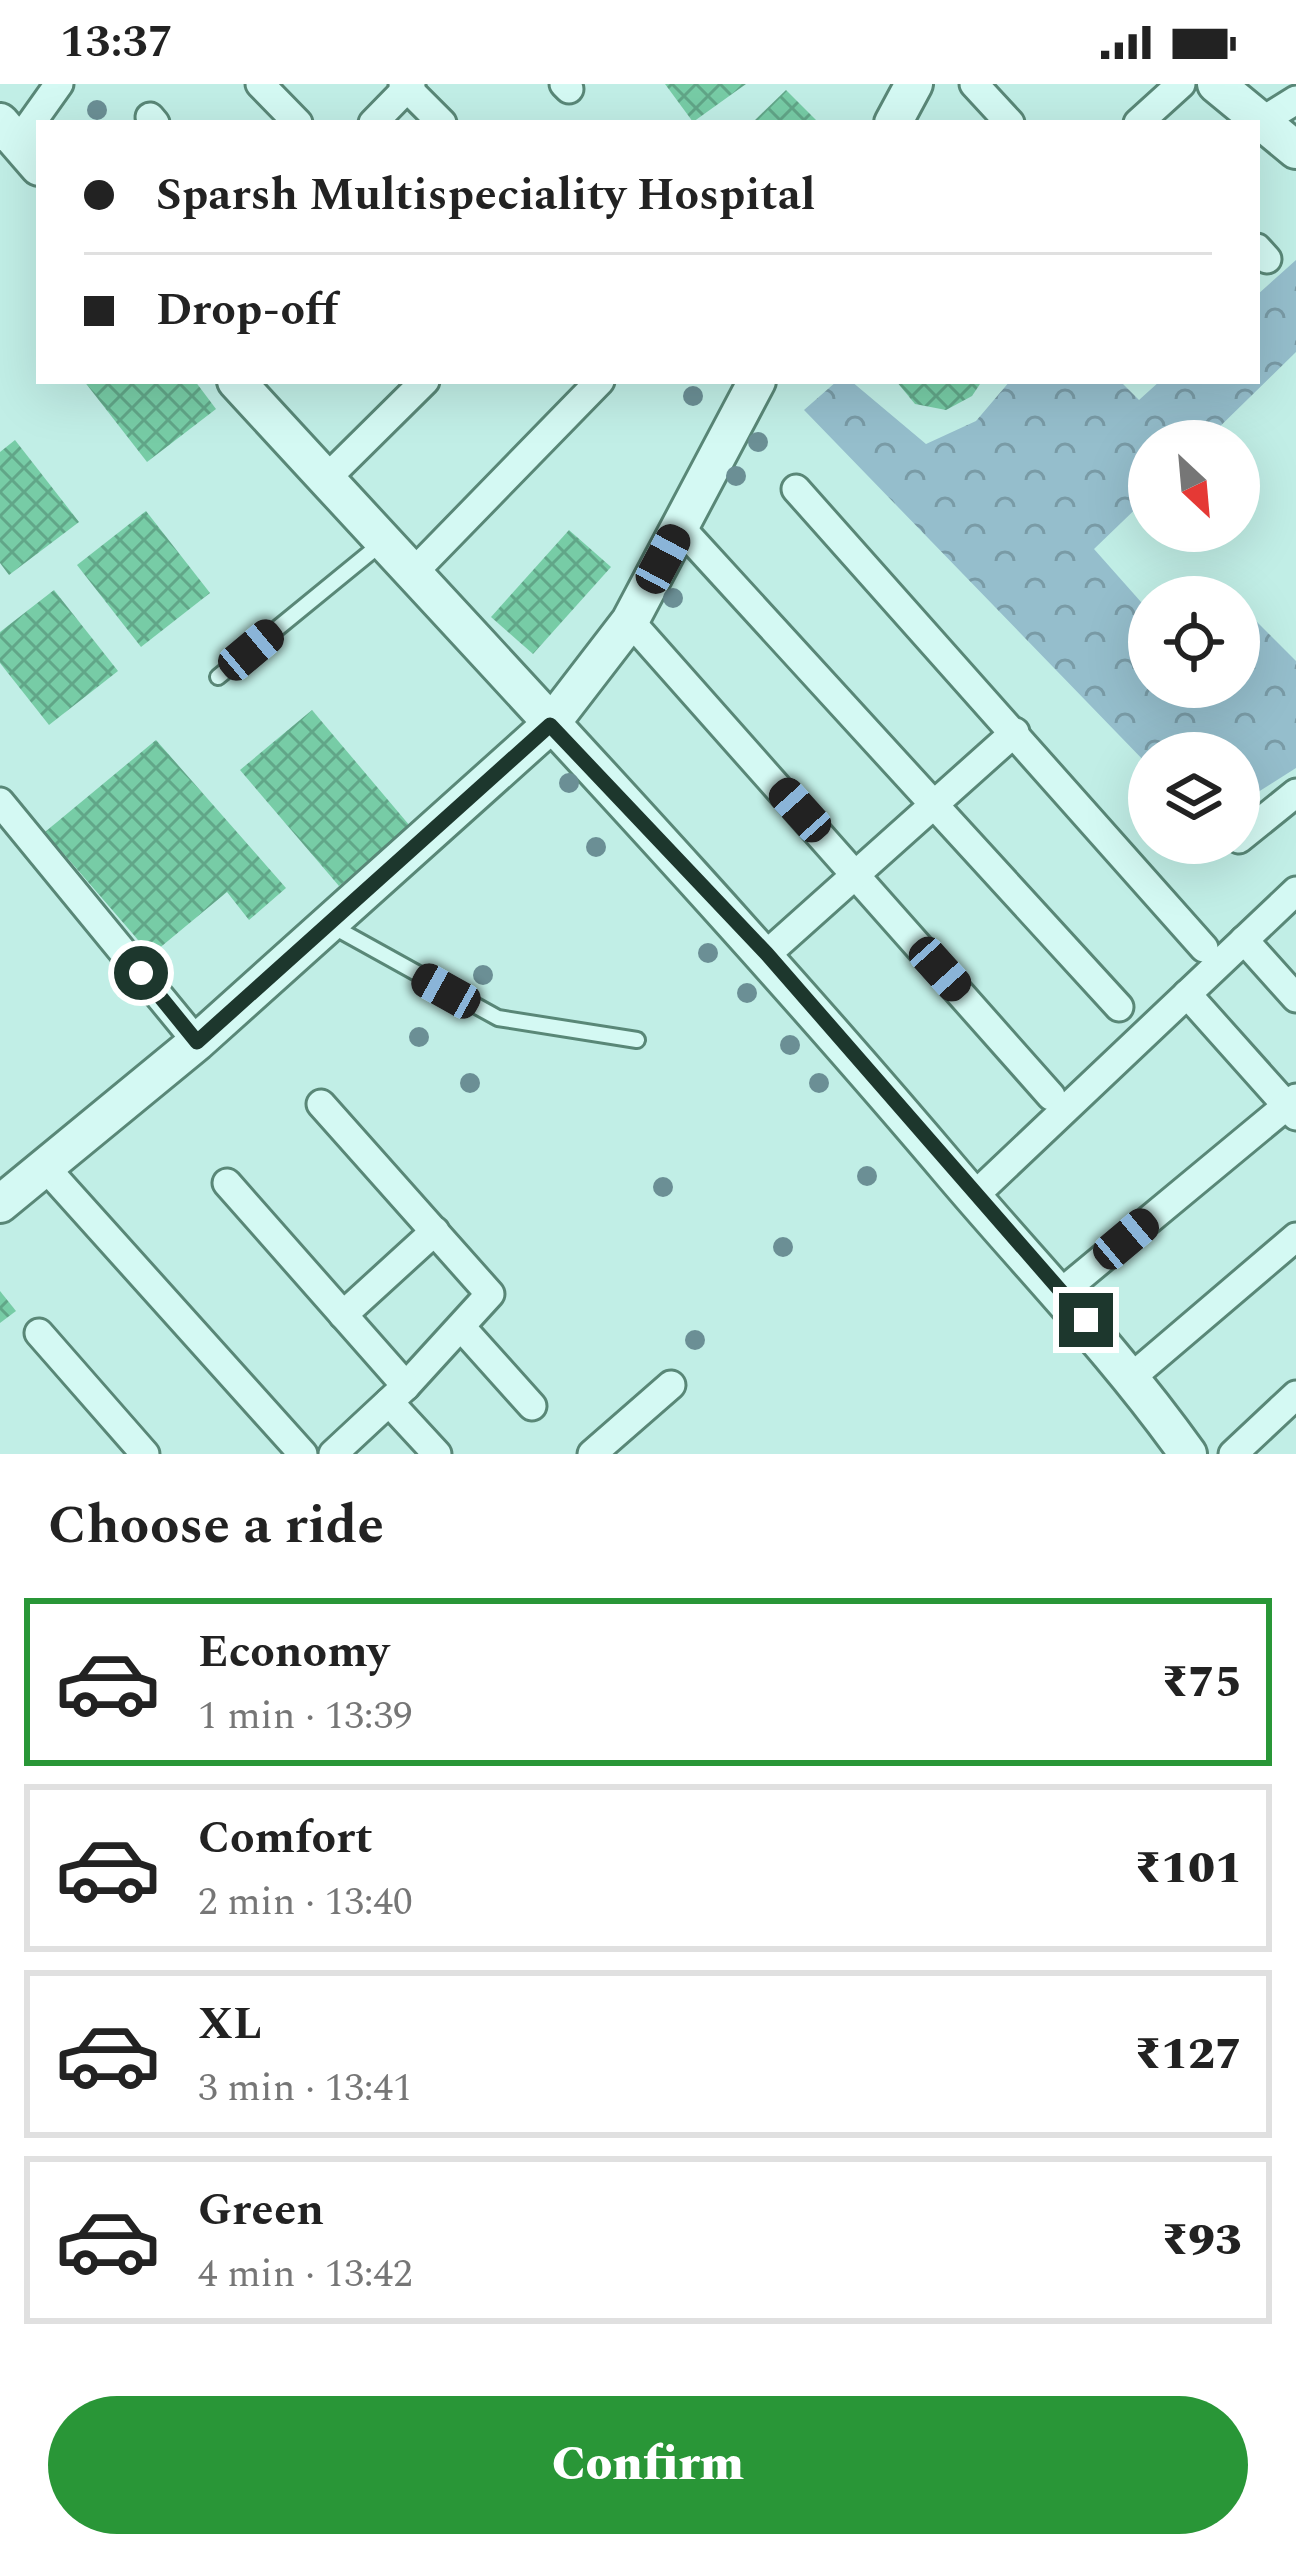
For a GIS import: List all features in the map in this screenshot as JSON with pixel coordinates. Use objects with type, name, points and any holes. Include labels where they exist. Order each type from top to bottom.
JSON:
[{"type":"street","points":[[19,144],[59,84]]},
{"type":"street","points":[[260,84],[295,120]]},
{"type":"street","points":[[895,120],[914,84]]},
{"type":"street","points":[[974,84],[1007,120]]},
{"type":"street","points":[[1141,120],[1181,84]]},
{"type":"street","points":[[1216,84],[1252,120]]},
{"type":"street","points":[[377,120],[407,85],[439,120]]},
{"type":"street","points":[[1255,120],[1296,100]]},
{"type":"street","points":[[1260,126],[1296,150]]},
{"type":"street","points":[[239,384],[767,954],[1133,1376],[1188,1454]]},
{"type":"street","points":[[326,479],[422,384]]},
{"type":"street","points":[[412,574],[597,384]]},
{"type":"street","points":[[0,1204],[197,1042],[550,725],[630,621],[755,384]]},
{"type":"street","points":[[796,489],[1204,948]]},
{"type":"street","points":[[680,527],[1118,1007]]},
{"type":"street","points":[[630,621],[1051,1096]]},
{"type":"street","points":[[767,954],[1015,732]]},
{"type":"street","points":[[1260,822],[1296,793]]},
{"type":"street","points":[[0,802],[197,1042]]},
{"type":"street","points":[[973,1197],[1296,891]]},
{"type":"street","points":[[1244,940],[1296,998]]},
{"type":"street","points":[[1062,1292],[1293,1107],[1187,994]]},
{"type":"street","points":[[321,1104],[490,1294],[398,1394],[333,1454]]},
{"type":"street","points":[[45,1167],[303,1454]]},
{"type":"street","points":[[227,1183],[343,1315],[437,1454]]},
{"type":"street","points":[[343,1315],[435,1231]]},
{"type":"street","points":[[1133,1376],[1296,1237]]},
{"type":"street","points":[[462,1328],[532,1406]]},
{"type":"street","points":[[39,1333],[145,1454]]},
{"type":"street","points":[[592,1454],[670,1385]]},
{"type":"street","points":[[1233,1454],[1296,1395]]},
{"type":"lane","points":[[218,677],[383,542]]},
{"type":"lane","points":[[328,924],[498,1018],[637,1040]]},
{"type":"green space","points":[[1296,260],[1296,352],[1226,420],[1128,420],[1128,516],[1094,549],[1128,587],[1128,708],[1260,708],[1260,625],[1296,661],[1296,768],[1260,791],[1260,732],[1128,732],[1128,744],[804,410],[834,384],[855,384],[926,444],[976,421],[1007,384],[1123,384],[1139,400],[1157,384],[1260,384],[1260,292]]},
{"type":"building","points":[[665,84],[746,84],[696,120]]},
{"type":"building","points":[[786,90],[816,120],[755,120]]},
{"type":"building","points":[[86,384],[197,384],[216,409],[147,462]]},
{"type":"building","points":[[898,384],[980,384],[972,396],[946,410],[915,404]]},
{"type":"building","points":[[15,440],[79,522],[9,575],[0,563],[0,452]]},
{"type":"building","points":[[146,511],[210,593],[141,647],[77,565]]},
{"type":"building","points":[[569,530],[611,567],[533,654],[491,617]]},
{"type":"building","points":[[54,590],[118,671],[49,725],[0,663],[0,632]]},
{"type":"building","points":[[312,710],[410,826],[339,886],[240,770]]},
{"type":"building","points":[[156,740],[286,888],[249,920],[227,892],[151,955],[45,832]]},
{"type":"building","points":[[0,1291],[16,1311],[0,1323]]},
{"type":"route","points":[[141,973],[197,1042],[550,725],[767,954],[973,1197],[1086,1320]]}]
